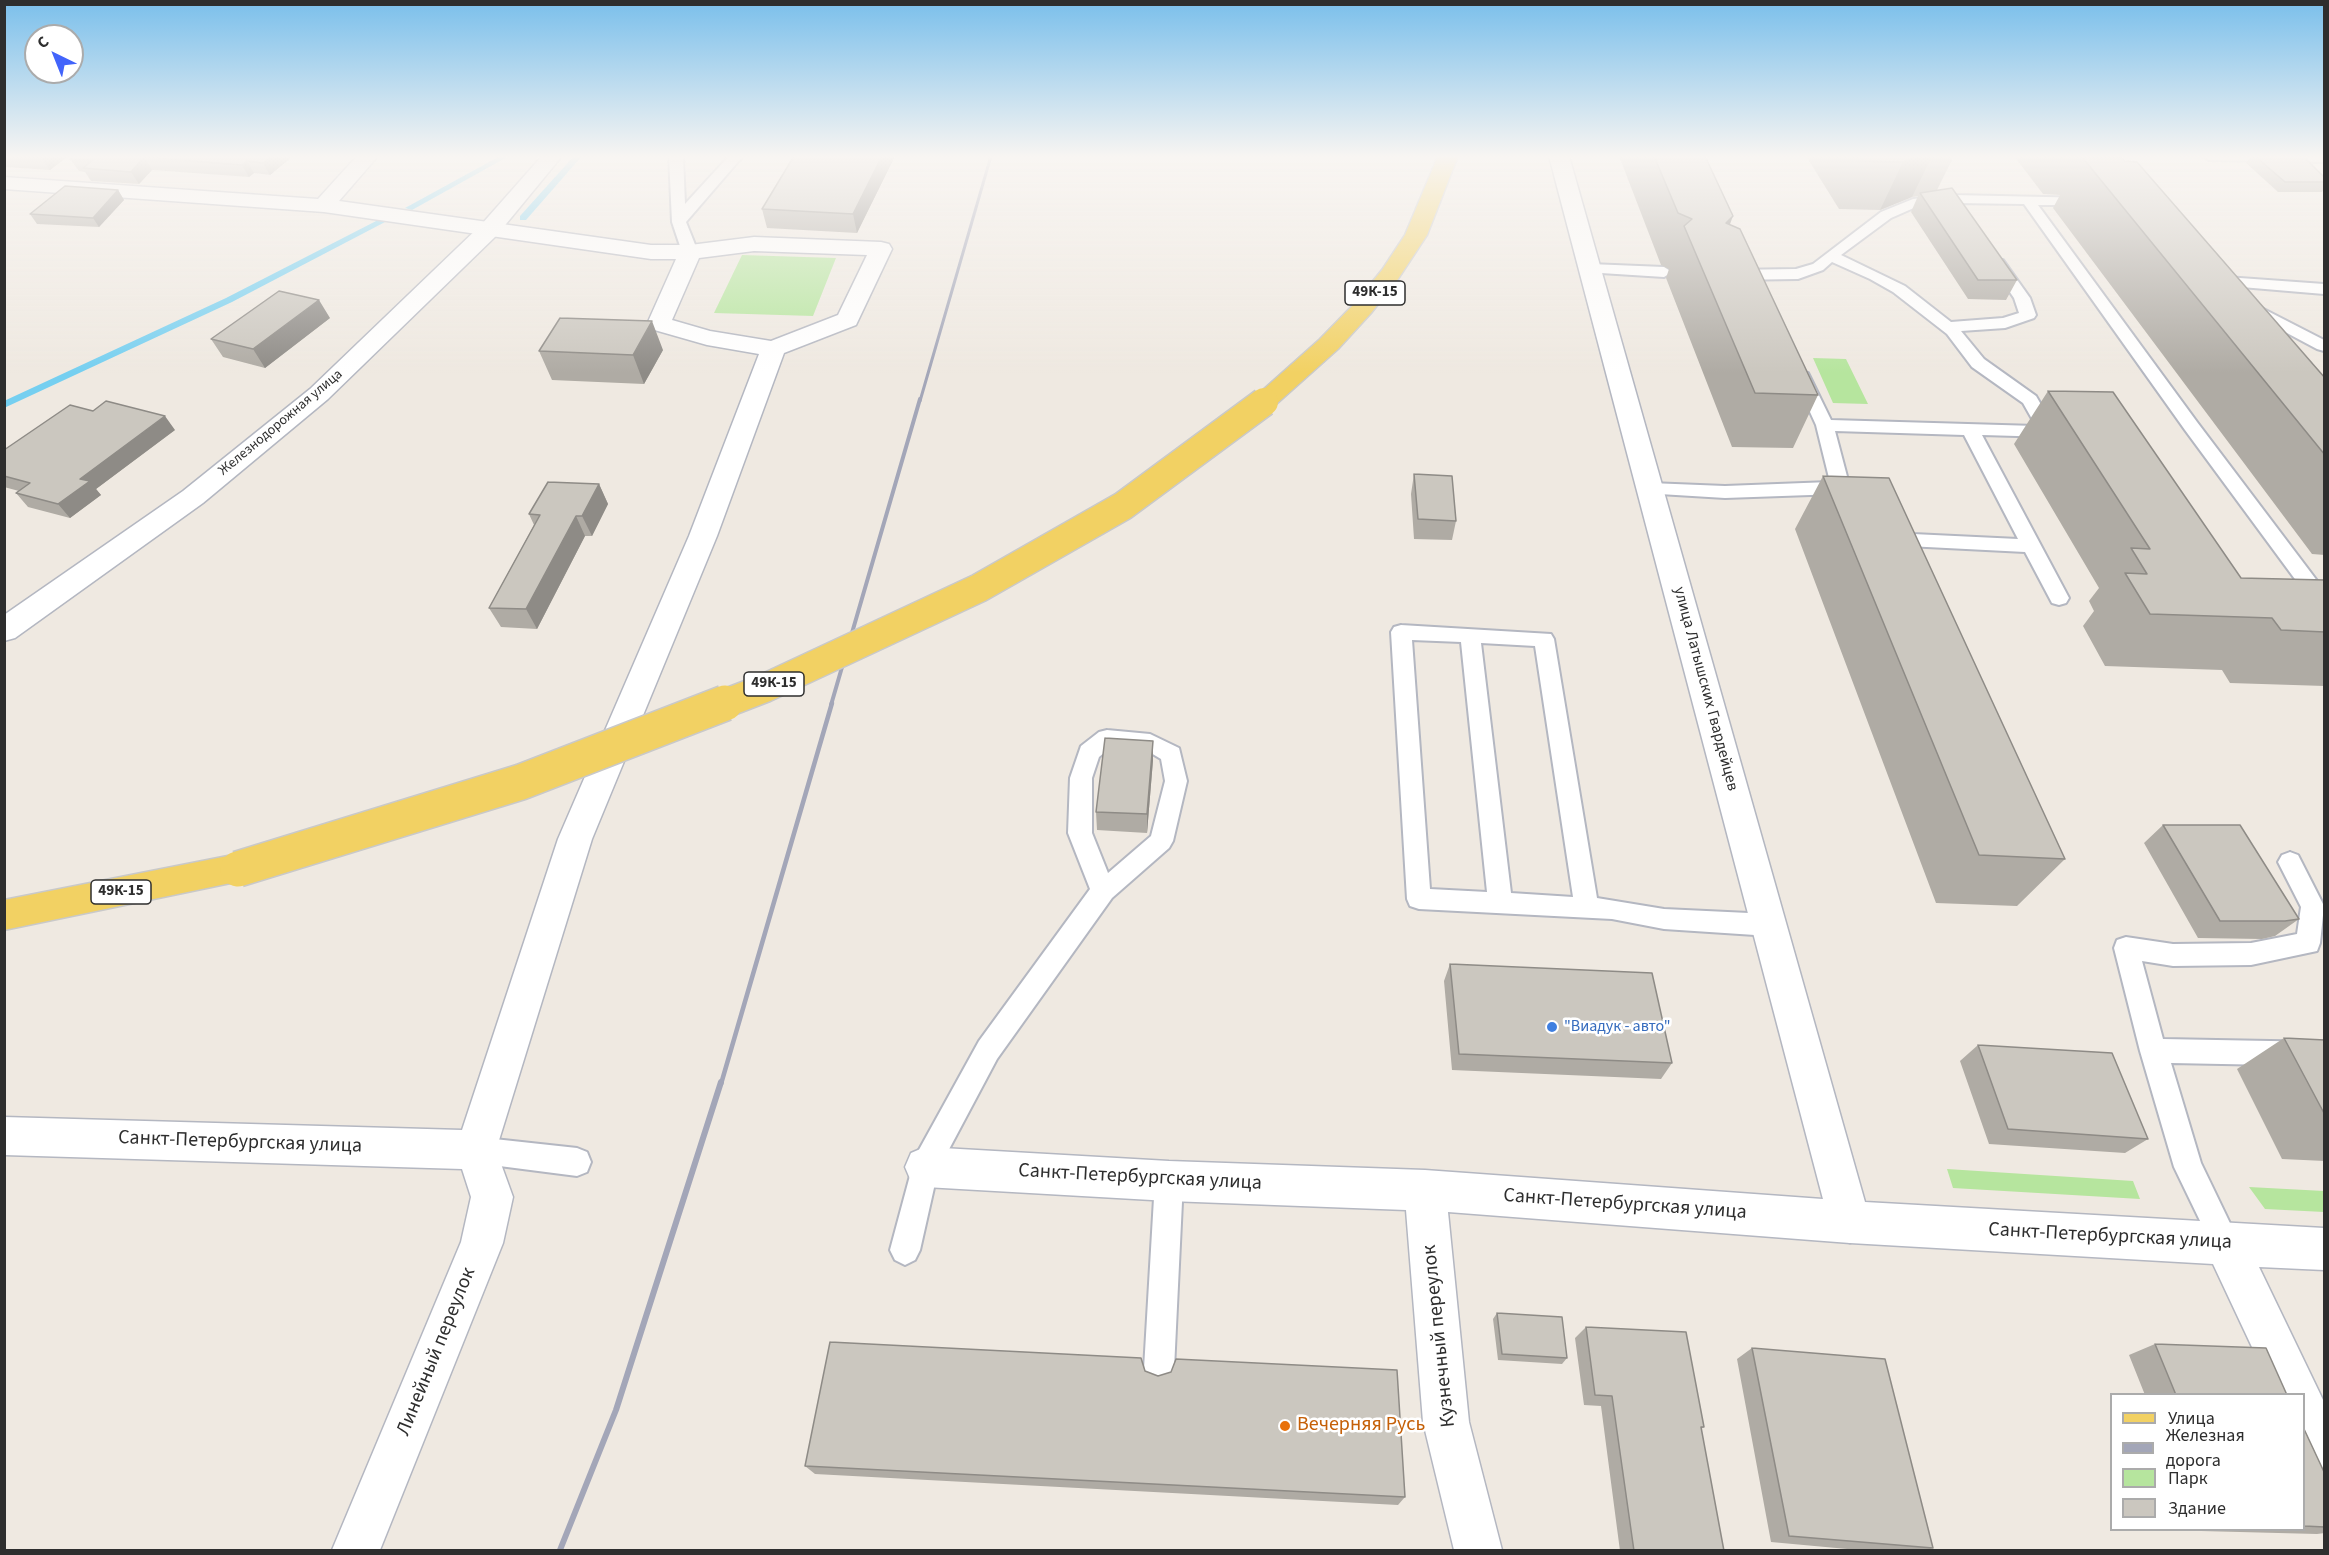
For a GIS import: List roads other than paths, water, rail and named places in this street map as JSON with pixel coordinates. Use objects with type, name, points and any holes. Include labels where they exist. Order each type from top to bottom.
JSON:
[{"type":"main road","name":"49К-15","points":[[4,915],[238,869],[521,782],[765,688],[979,588],[1123,506],[1264,402],[1329,344],[1363,308],[1390,274],[1419,229]]},
{"type":"street","points":[[481,229],[651,252],[690,252],[754,244],[881,249],[848,320],[773,349],[707,338],[659,324],[690,252]]},
{"type":"street","name":"улица Латышских Гвардейцев","points":[[1579,229],[1850,1222]]},
{"type":"street","name":"Железнодорожная улица","points":[[4,630],[193,497],[320,394],[489,230]]},
{"type":"street","points":[[476,1150],[575,839],[703,536],[773,349]]},
{"type":"street","name":"Санкт-Петербургская улица","points":[[4,1136],[476,1150]]},
{"type":"street","name":"Линейный переулок","points":[[356,1551],[482,1243],[492,1197],[476,1150]]},
{"type":"street","name":"Санкт-Петербургская улица","points":[[925,1167],[1169,1181],[1425,1190],[1850,1222],[2325,1249]]},
{"type":"street","name":"Кузнечный переулок","points":[[1425,1190],[1446,1422],[1478,1551]]},
{"type":"street","points":[[2226,1244],[2295,1393]]},
{"type":"street","points":[[2305,1411],[2325,1454]]},
{"type":"lane","points":[[682,229],[690,252]]},
{"type":"lane","points":[[1717,274],[1754,276],[1798,274],[1818,267],[1867,229]]},
{"type":"lane","points":[[2049,229],[2322,601]]},
{"type":"lane","points":[[1947,327],[2005,323],[2028,315],[2022,298],[1988,249]]},
{"type":"lane","points":[[1830,256],[1899,289],[1947,327],[1978,363],[2030,400],[2048,432]]},
{"type":"lane","points":[[1746,258],[1762,292]]},
{"type":"lane","points":[[1590,269],[1664,273]]},
{"type":"lane","points":[[2323,346],[2199,280],[2325,290]]},
{"type":"lane","points":[[1796,364],[1825,425],[1841,488]]},
{"type":"lane","points":[[1825,425],[2069,432]]},
{"type":"lane","points":[[1970,430],[2059,598]]},
{"type":"lane","points":[[1650,489],[1725,492],[1841,488],[1860,496]]},
{"type":"lane","points":[[1888,507],[1907,540],[2031,546]]},
{"type":"lane","points":[[2298,599],[2322,601]]},
{"type":"lane","points":[[1587,908],[1544,639],[1401,632],[1419,899],[1587,908],[1664,919],[1770,925]]},
{"type":"lane","points":[[1470,635],[1500,903]]},
{"type":"lane","points":[[905,1250],[925,1167],[988,1050],[1103,891],[1161,841],[1176,781],[1171,754],[1150,742],[1107,738],[1089,752],[1081,778],[1080,833],[1103,891]]},
{"type":"lane","points":[[2226,1244],[2188,1167],[2153,1051],[2126,948],[2173,955],[2251,954],[2308,943],[2313,907],[2290,862]]},
{"type":"lane","points":[[2153,1051],[2325,1054]]},
{"type":"lane","points":[[476,1150],[577,1162]]},
{"type":"lane","points":[[1159,1369],[1169,1181]]},
{"type":"waterway","points":[[4,405],[229,300],[368,229]]},
{"type":"railway","points":[[920,401],[970,229]]},
{"type":"railway","points":[[831,705],[920,399]]},
{"type":"railway","points":[[721,1084],[832,703]]},
{"type":"railway","points":[[560,1550],[616,1410],[721,1082]]},
{"type":"place","name":"\"Виадук - авто\"","points":[[1552,1027]]},
{"type":"place","name":"Вечерняя Русь","points":[[1285,1426]]}]
